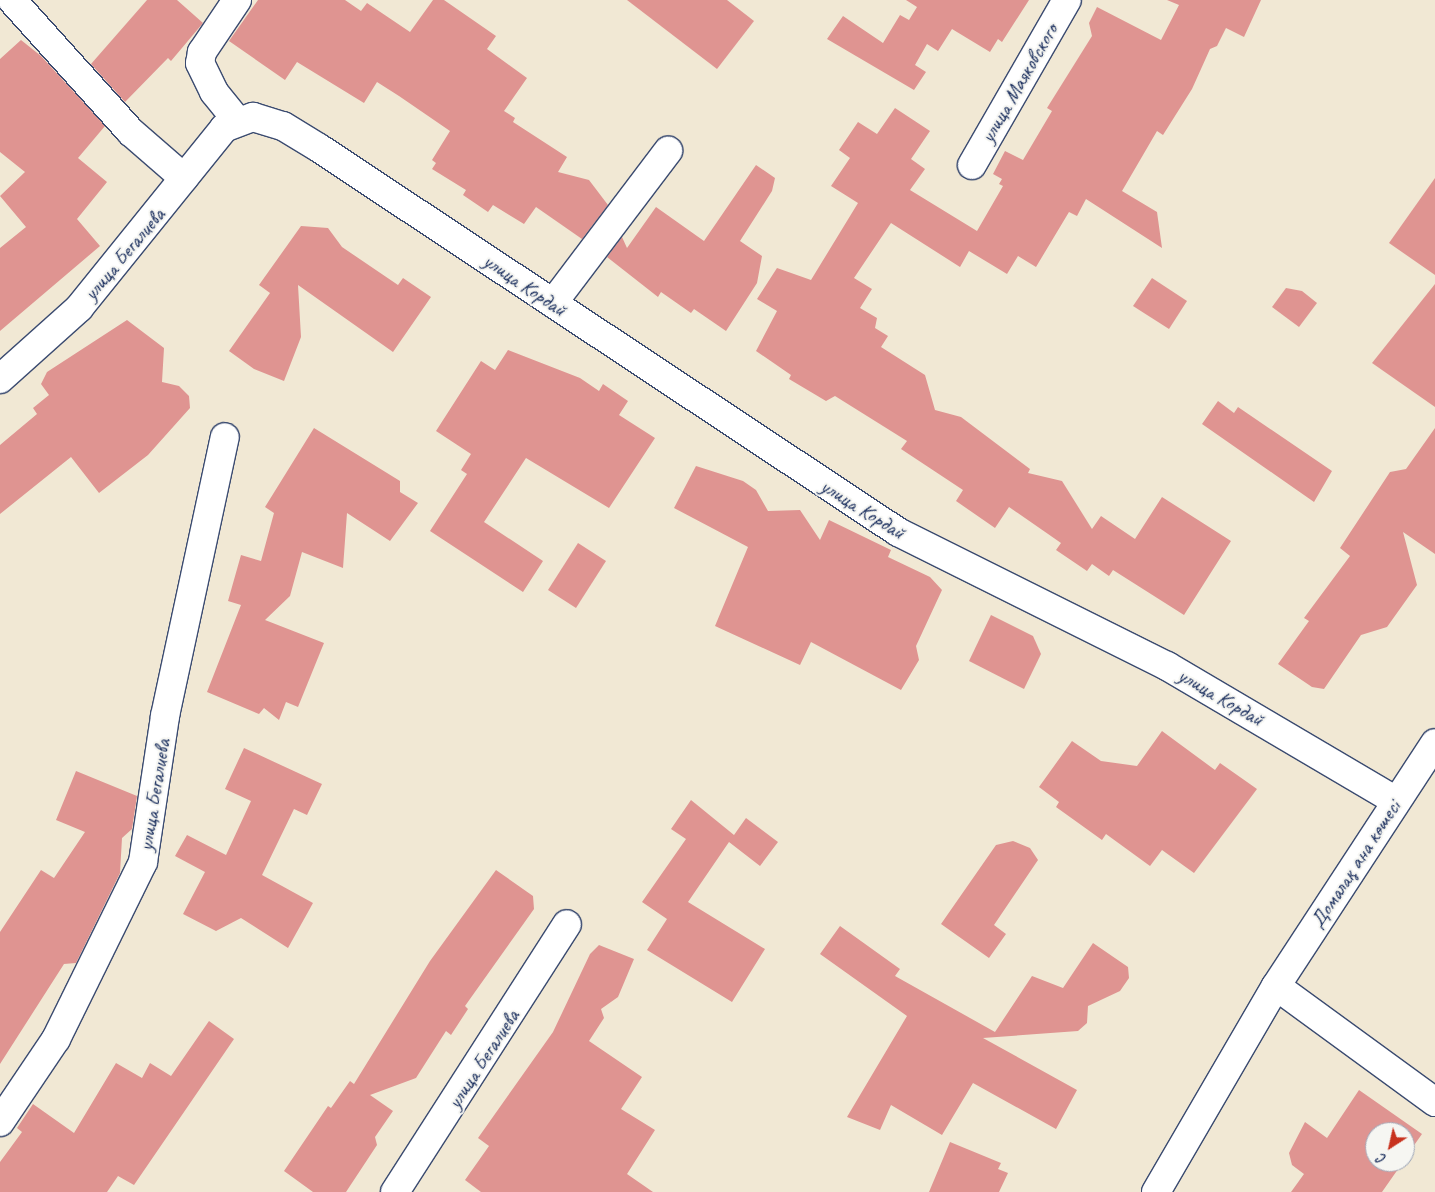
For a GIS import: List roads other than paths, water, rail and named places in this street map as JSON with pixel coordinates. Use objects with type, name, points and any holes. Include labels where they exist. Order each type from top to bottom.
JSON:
[{"type":"street","points":[[12,0],[131,132],[184,178]]},
{"type":"street","points":[[237,0],[202,52],[200,62],[214,92],[245,118]]},
{"type":"street","name":"улица Маяковского","points":[[972,165],[1066,0]]},
{"type":"street","name":"улица Бегалиева","points":[[0,379],[79,308],[224,128],[245,118]]},
{"type":"street","name":"улица Кордай","points":[[245,118],[283,126],[356,172],[898,532],[1167,666],[1396,800]]},
{"type":"street","points":[[553,304],[668,151]]},
{"type":"street","name":"улица Бегалиева","points":[[0,1122],[56,1039],[143,862],[165,716],[225,437]]},
{"type":"street","name":"Домалақ ана көшесі","points":[[1156,1192],[1276,986],[1435,743]]},
{"type":"street","name":"улица Бегалиева","points":[[395,1192],[567,924]]},
{"type":"street","points":[[1276,986],[1435,1102]]}]
